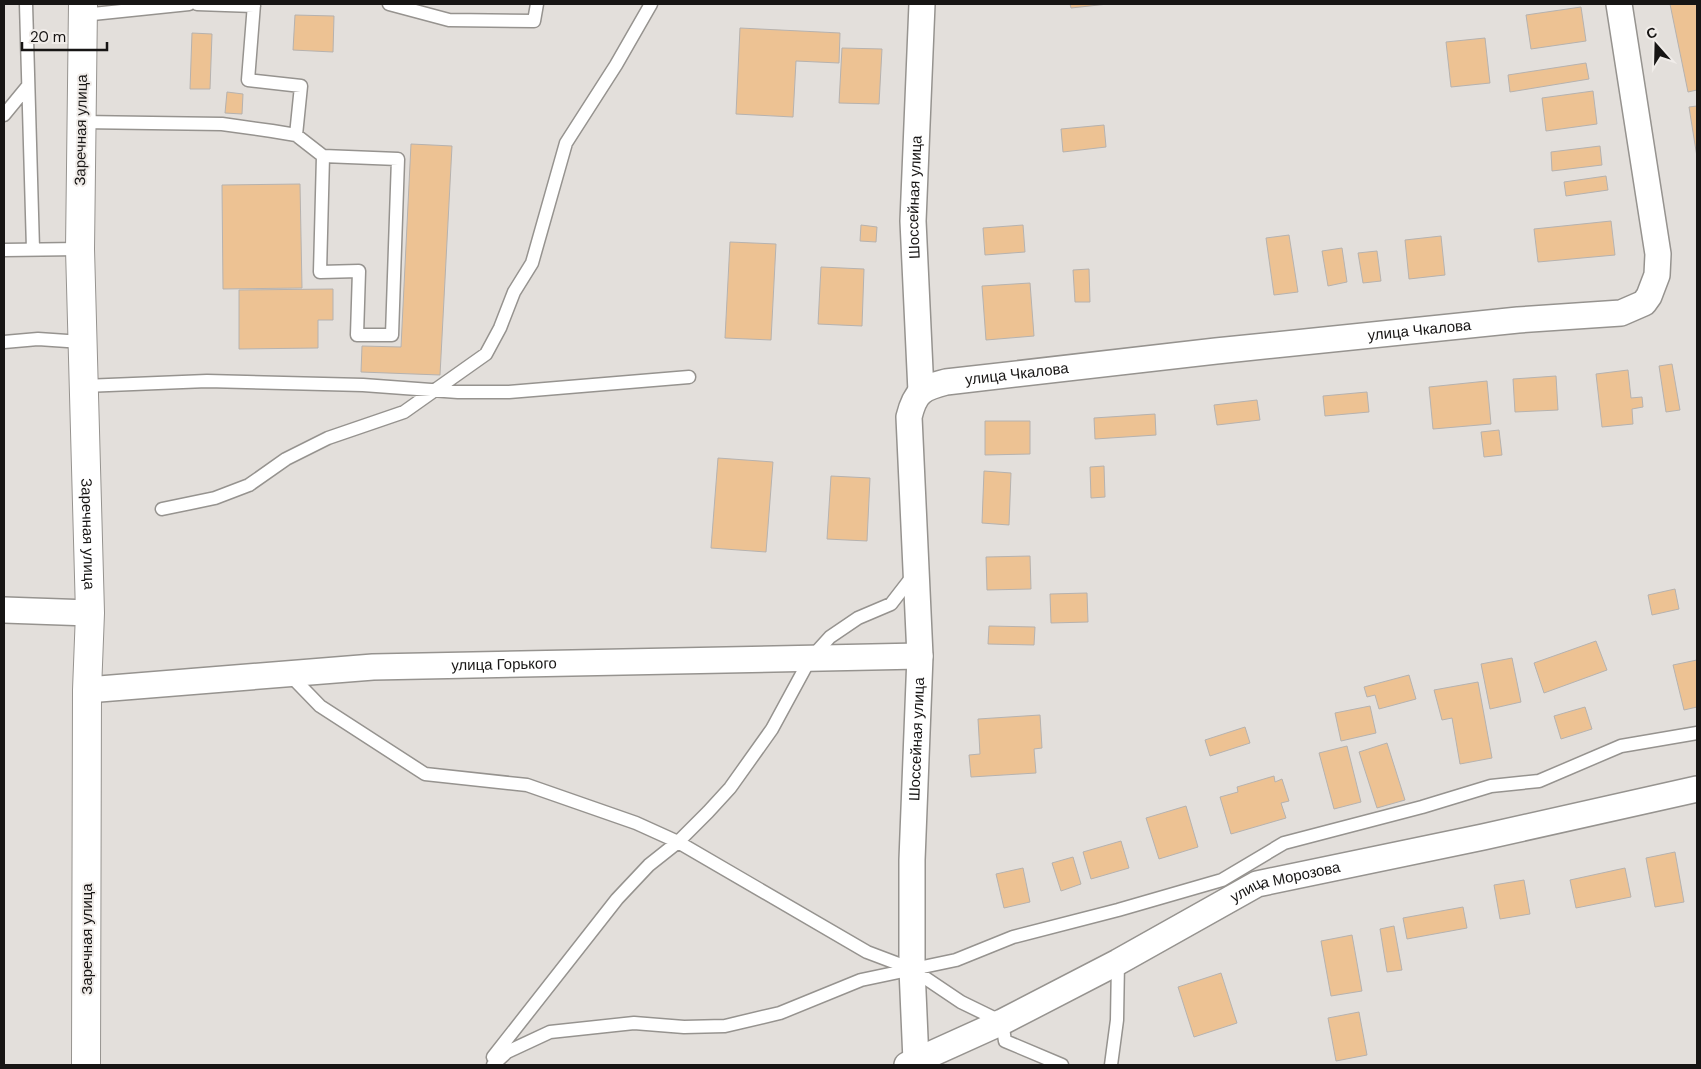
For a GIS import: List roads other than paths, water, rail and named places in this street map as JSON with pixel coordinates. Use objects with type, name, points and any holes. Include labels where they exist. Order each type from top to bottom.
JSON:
[{"type":"street","name":"Шоссейная улица","points":[[911,1063],[912,860],[920,656],[909,417],[915,397],[921,392],[913,220],[922,4]]},
{"type":"street","name":"улица Чкалова","points":[[921,392],[930,386],[946,382],[1216,351],[1518,320],[1599,315],[1632,309],[1644,303],[1653,290],[1657,275],[1658,254],[1619,4]]},
{"type":"street","name":"Заречная улица","points":[[83,9],[80,249],[90,613],[87,690],[86,1065]]},
{"type":"street","points":[[4,610],[90,613]]},
{"type":"street","name":"улица Горького","points":[[87,690],[373,666],[920,656]]},
{"type":"street","name":"улица Морозова","points":[[911,1063],[1002,1022],[1118,962],[1257,884],[1483,837],[1697,789]]},
{"type":"lane","points":[[26,4],[33,250]]},
{"type":"lane","points":[[83,9],[189,4]]},
{"type":"lane","points":[[197,4],[254,5],[248,80],[301,86],[296,135]]},
{"type":"lane","points":[[389,4],[448,20],[534,21],[538,4]]},
{"type":"lane","points":[[162,509],[215,498],[249,485],[286,458],[328,438],[404,412],[486,354],[500,328],[514,292],[532,263],[566,143],[616,65],[651,4]]},
{"type":"lane","points":[[4,115],[27,87]]},
{"type":"lane","points":[[81,122],[222,124],[296,135],[323,156],[398,159],[392,334],[357,335],[359,271],[320,272],[323,156]]},
{"type":"lane","points":[[4,250],[80,249]]},
{"type":"lane","points":[[4,342],[38,339],[82,342]]},
{"type":"lane","points":[[84,386],[207,381],[363,385],[433,390],[509,392],[689,377]]},
{"type":"lane","points":[[487,1065],[617,899],[648,865],[678,842],[708,812],[741,772],[772,729],[810,659],[830,637],[858,618],[891,604],[916,571]]},
{"type":"lane","points":[[288,673],[320,706],[425,774],[527,785],[636,823],[678,842],[867,952],[912,969],[961,1002],[1002,1022],[1005,1041],[1062,1065]]},
{"type":"lane","points":[[493,1065],[507,1052],[550,1032],[634,1023],[684,1027],[725,1026],[780,1013],[861,980],[956,960],[1013,937],[1118,910],[1222,880],[1284,843],[1422,807],[1491,786],[1539,780],[1621,746],[1697,732]]},
{"type":"lane","points":[[1111,1065],[1117,1020],[1118,962]]}]
